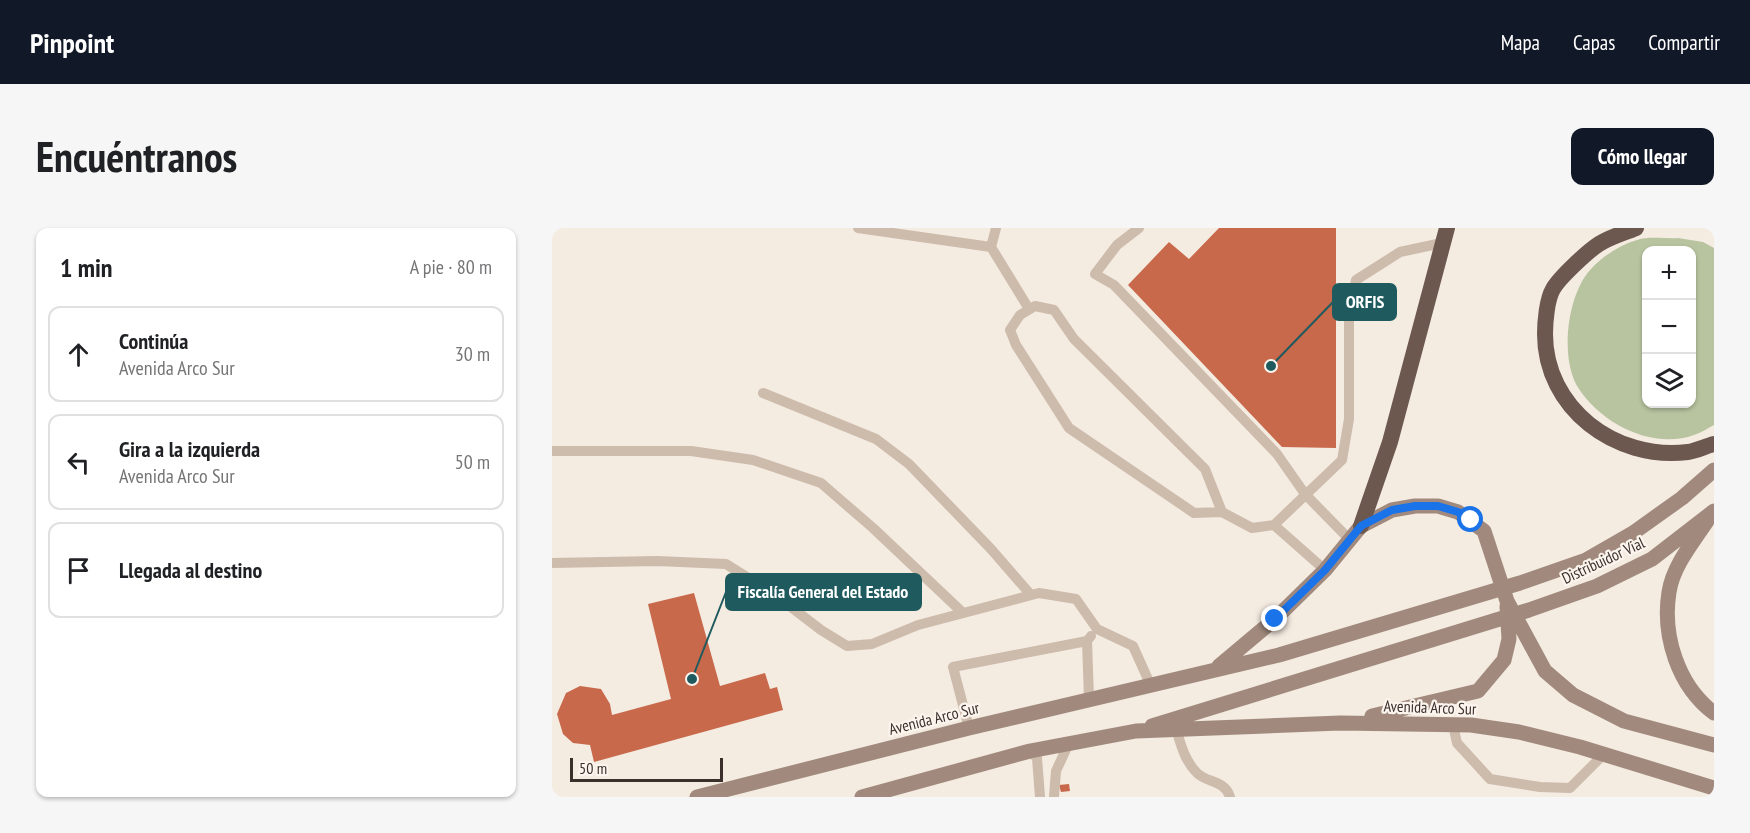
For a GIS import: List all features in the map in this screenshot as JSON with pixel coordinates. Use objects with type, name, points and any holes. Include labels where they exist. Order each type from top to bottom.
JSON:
[{"type":"highway","points":[[1636,228],[1598,245],[1552,290],[1545,326],[1545,356],[1561,393],[1579,417],[1613,440],[1656,452],[1689,452],[1714,444]]},
{"type":"highway","points":[[1361,526],[1390,442],[1444,236]]},
{"type":"main road","name":"Avenida Arco Sur","points":[[697,797],[969,728],[1279,655],[1520,583],[1586,560],[1633,533],[1682,498],[1714,470]]},
{"type":"main road","name":"Avenida Arco Sur","points":[[1216,669],[1275,619],[1325,570],[1361,526],[1392,510],[1415,506],[1438,506],[1458,512],[1484,531],[1507,601],[1545,671],[1573,695],[1624,721],[1714,745]]},
{"type":"main road","name":"Distribuidor Vial","points":[[1529,610],[1597,586],[1652,559],[1713,511]]},
{"type":"main road","points":[[1713,511],[1674,576],[1669,591],[1668,610],[1671,649],[1682,674],[1702,704],[1714,713]]},
{"type":"main road","points":[[1340,723],[1478,691],[1504,660],[1509,639],[1507,601]]},
{"type":"main road","name":"Avenida Arco Sur","points":[[1175,725],[1529,610]]},
{"type":"main road","name":"Avenida Arco Sur","points":[[862,797],[1030,751],[1136,731],[1175,725],[1340,723],[1453,725],[1519,732],[1604,754],[1714,788]]},
{"type":"lane","points":[[858,228],[992,247]]},
{"type":"lane","points":[[922,228],[928,238]]},
{"type":"lane","points":[[996,228],[992,247],[1029,309]]},
{"type":"lane","points":[[1139,228],[1117,245],[1095,274],[1114,285],[1277,454],[1305,494],[1351,541]]},
{"type":"lane","points":[[1222,512],[1205,469],[1074,339],[1054,310],[1035,306],[1020,315],[1010,330],[1016,345],[1069,428],[1194,513],[1222,512],[1252,528],[1274,525],[1342,460],[1349,419],[1349,319],[1356,280],[1400,252],[1444,236]]},
{"type":"lane","points":[[763,393],[876,439],[909,464],[992,549],[1031,595]]},
{"type":"lane","points":[[552,451],[691,451],[753,460],[820,483],[873,528],[962,612]]},
{"type":"lane","points":[[1274,525],[1325,570]]},
{"type":"lane","points":[[552,563],[657,561],[726,564],[774,594],[821,630],[847,645],[872,644],[918,625],[1039,593],[1076,599],[1097,628],[1133,646],[1151,686]]},
{"type":"lane","points":[[1089,699],[1087,641],[1097,628]]},
{"type":"lane","points":[[969,728],[953,667],[1087,641]]},
{"type":"lane","points":[[1175,725],[1185,756],[1198,774],[1220,783],[1230,797]]},
{"type":"lane","points":[[1453,725],[1457,743],[1490,779],[1540,787],[1570,788],[1604,754]]},
{"type":"lane","points":[[1054,797],[1056,771],[1069,743]]},
{"type":"lane","points":[[1030,751],[1037,758],[1040,797]]},
{"type":"green space","points":[[1678,238],[1703,242],[1714,248],[1714,425],[1702,432],[1678,439],[1646,436],[1615,423],[1589,402],[1579,389],[1569,362],[1568,328],[1571,310],[1583,280],[1601,259],[1618,248],[1637,240]]},
{"type":"building","points":[[1219,228],[1336,228],[1336,448],[1282,447],[1128,285],[1169,242],[1189,259]]},
{"type":"building","points":[[694,593],[720,686],[765,673],[770,689],[777,687],[783,710],[594,762],[590,745],[573,743],[563,734],[557,714],[566,693],[580,686],[601,689],[610,704],[612,715],[671,699],[648,604]]},
{"type":"building","points":[[1069,784],[1070,791],[1061,792],[1059,785]]},
{"type":"place","name":"ORFIS","points":[[1271,366]]},
{"type":"place","name":"Fiscalía General del Estado","points":[[692,679]]},
{"type":"route","points":[[1275,619],[1325,570],[1361,526],[1392,510],[1415,506],[1438,506],[1458,512],[1471,520]]}]
